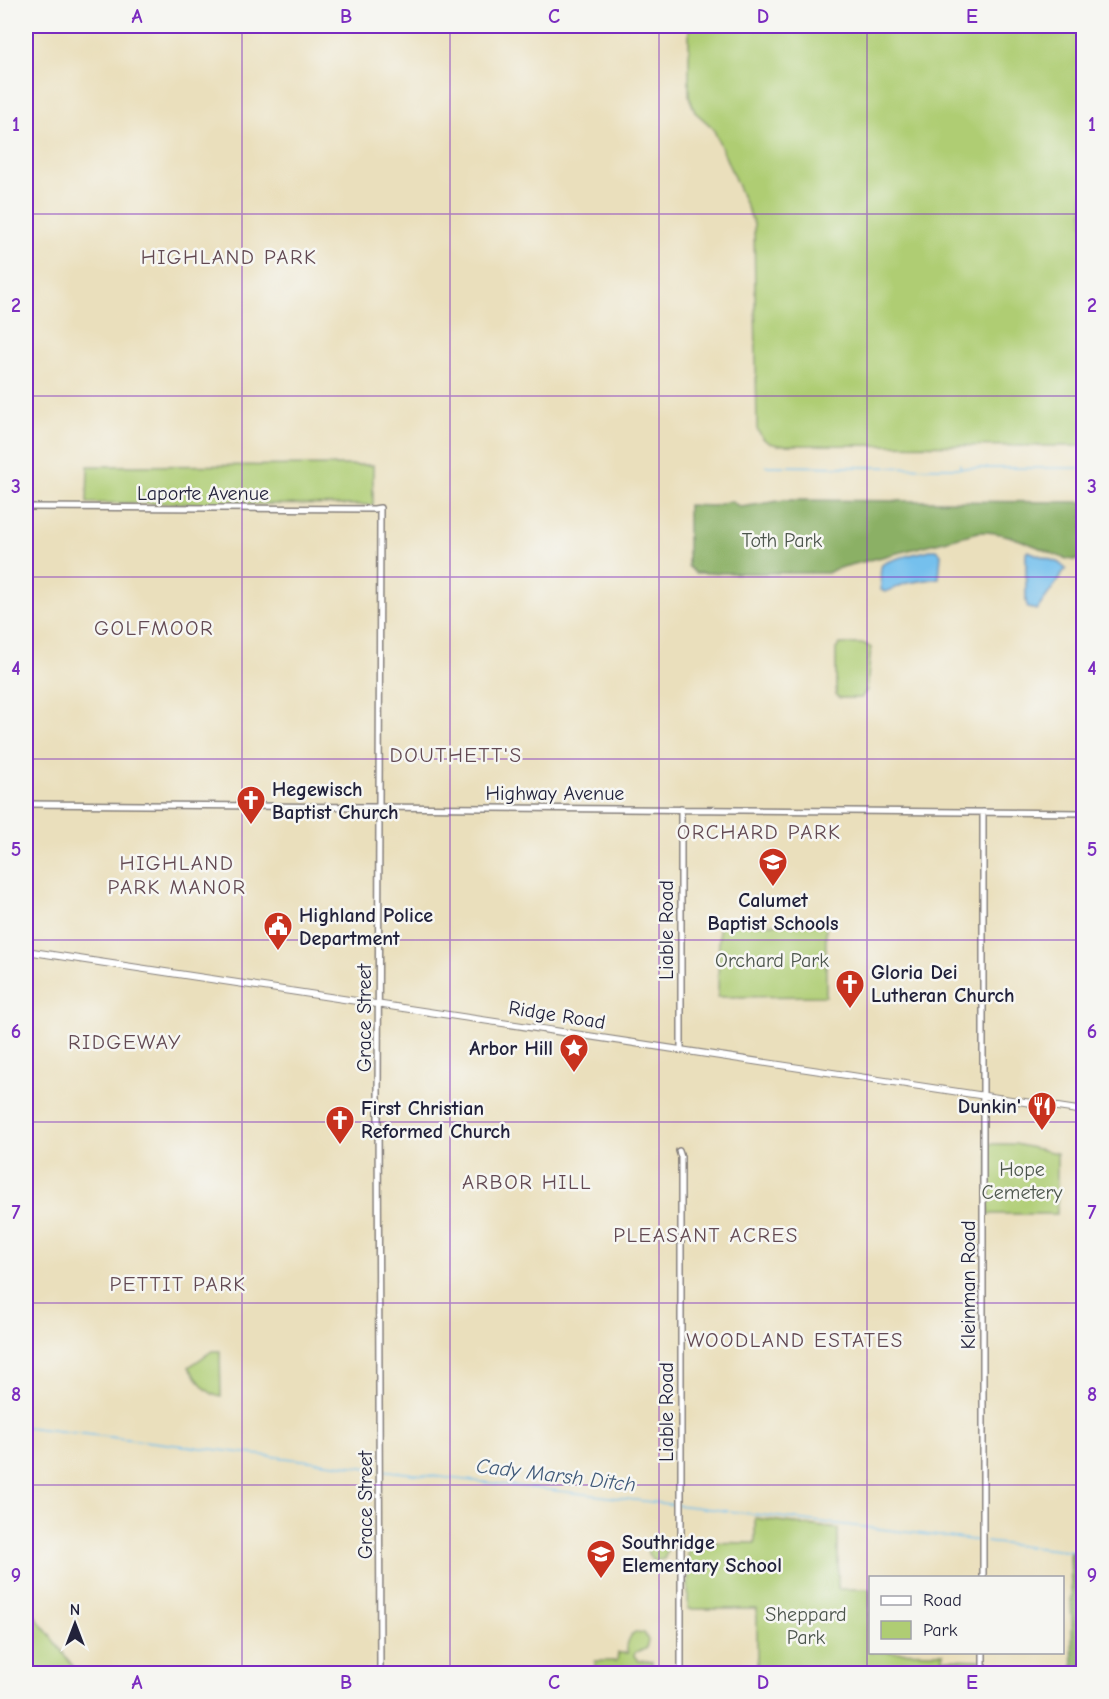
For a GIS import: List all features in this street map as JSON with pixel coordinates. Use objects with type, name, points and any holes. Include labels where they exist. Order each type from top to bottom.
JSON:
[{"type":"main road","name":"Ridge Road","points":[[26,951],[1083,1111]]},
{"type":"street","name":"Laporte Avenue","points":[[26,507],[380,508]]},
{"type":"street","name":"Grace Street","points":[[380,508],[378,1106],[380,1674]]},
{"type":"street","name":"Highway Avenue","points":[[26,804],[1083,813]]},
{"type":"street","name":"Liable Road","points":[[681,809],[681,1050]]},
{"type":"street","name":"Kleinman Road","points":[[983,812],[983,1576]]},
{"type":"street","name":"Liable Road","points":[[679,1151],[681,1157],[681,1674]]},
{"type":"street","points":[[983,1654],[983,1674]]},
{"type":"green space","points":[[689,26],[1083,26],[1083,446],[778,445],[767,442],[763,438],[757,429],[754,224],[713,128],[695,112],[689,96]]},
{"type":"green space","points":[[373,465],[373,505],[87,503],[88,466]]},
{"type":"green space","name":"Toth Park","points":[[785,500],[1083,502],[1083,562],[1061,557],[1011,537],[979,532],[835,569],[828,573],[695,573],[688,566],[688,505],[713,506],[730,501],[741,507]]},
{"type":"green space","points":[[840,644],[865,644],[871,648],[867,690],[861,698],[840,698],[836,695],[836,649]]},
{"type":"green space","name":"Orchard Park","points":[[719,924],[826,924],[826,996],[718,997]]},
{"type":"green space","name":"Hope Cemetery","points":[[988,1144],[1015,1144],[1057,1153],[1057,1214],[988,1214]]},
{"type":"green space","name":"PETTIT PARK","points":[[212,1351],[220,1351],[221,1397],[206,1389],[189,1367]]},
{"type":"green space","name":"Sheppard Park","points":[[755,1518],[838,1529],[838,1589],[869,1589],[869,1654],[943,1654],[943,1659],[980,1660],[980,1673],[757,1673],[757,1609],[688,1609],[688,1542],[755,1543]]},
{"type":"green space","points":[[658,1538],[663,1538],[668,1543],[667,1552],[664,1559],[654,1561],[648,1554],[647,1546]]},
{"type":"green space","points":[[1070,1552],[1083,1553],[1083,1673],[1073,1673]]},
{"type":"green space","points":[[26,1604],[78,1673],[31,1673],[26,1666]]},
{"type":"green space","points":[[635,1632],[644,1633],[648,1640],[646,1649],[635,1652],[634,1656],[639,1661],[652,1662],[652,1670],[595,1671],[595,1661],[617,1661],[618,1653],[628,1653],[628,1642]]},
{"type":"water","points":[[937,550],[941,554],[939,578],[907,583],[885,592],[881,590],[882,565],[897,558]]},
{"type":"water","points":[[1028,551],[1059,563],[1066,569],[1037,610],[1028,608],[1026,602],[1026,553]]},
{"type":"waterway","points":[[960,464],[960,468],[1084,468]]},
{"type":"waterway","points":[[766,466],[960,468]]},
{"type":"waterway","name":"Cady Marsh Ditch","points":[[26,1427],[377,1469]]},
{"type":"waterway","name":"Cady Marsh Ditch","points":[[381,1470],[981,1541]]},
{"type":"waterway","name":"Cady Marsh Ditch","points":[[986,1542],[1084,1553]]},
{"type":"place","name":"Hegewisch Baptist Church","points":[[251,826]]},
{"type":"place","name":"Calumet Baptist Schools","points":[[773,888]]},
{"type":"place","name":"Highland Police Department","points":[[278,952]]},
{"type":"place","name":"Gloria Dei Lutheran Church","points":[[850,1010]]},
{"type":"place","name":"Arbor Hill","points":[[574,1074]]},
{"type":"place","name":"Dunkin'","points":[[1042,1132]]},
{"type":"place","name":"First Christian Reformed Church","points":[[340,1146]]},
{"type":"place","name":"Southridge Elementary School","points":[[601,1580]]},
{"type":"district","name":"HIGHLAND PARK","points":[[229,257]]},
{"type":"district","name":"GOLFMOOR","points":[[154,628]]},
{"type":"district","name":"DOUTHETT'S","points":[[456,755]]},
{"type":"district","name":"ORCHARD PARK","points":[[759,832]]},
{"type":"district","name":"HIGHLAND PARK MANOR","points":[[177,875]]},
{"type":"district","name":"RIDGEWAY","points":[[125,1042]]},
{"type":"district","name":"ARBOR HILL","points":[[527,1182]]},
{"type":"district","name":"PLEASANT ACRES","points":[[706,1235]]},
{"type":"district","name":"PETTIT PARK","points":[[178,1284]]},
{"type":"district","name":"WOODLAND ESTATES","points":[[795,1340]]}]
